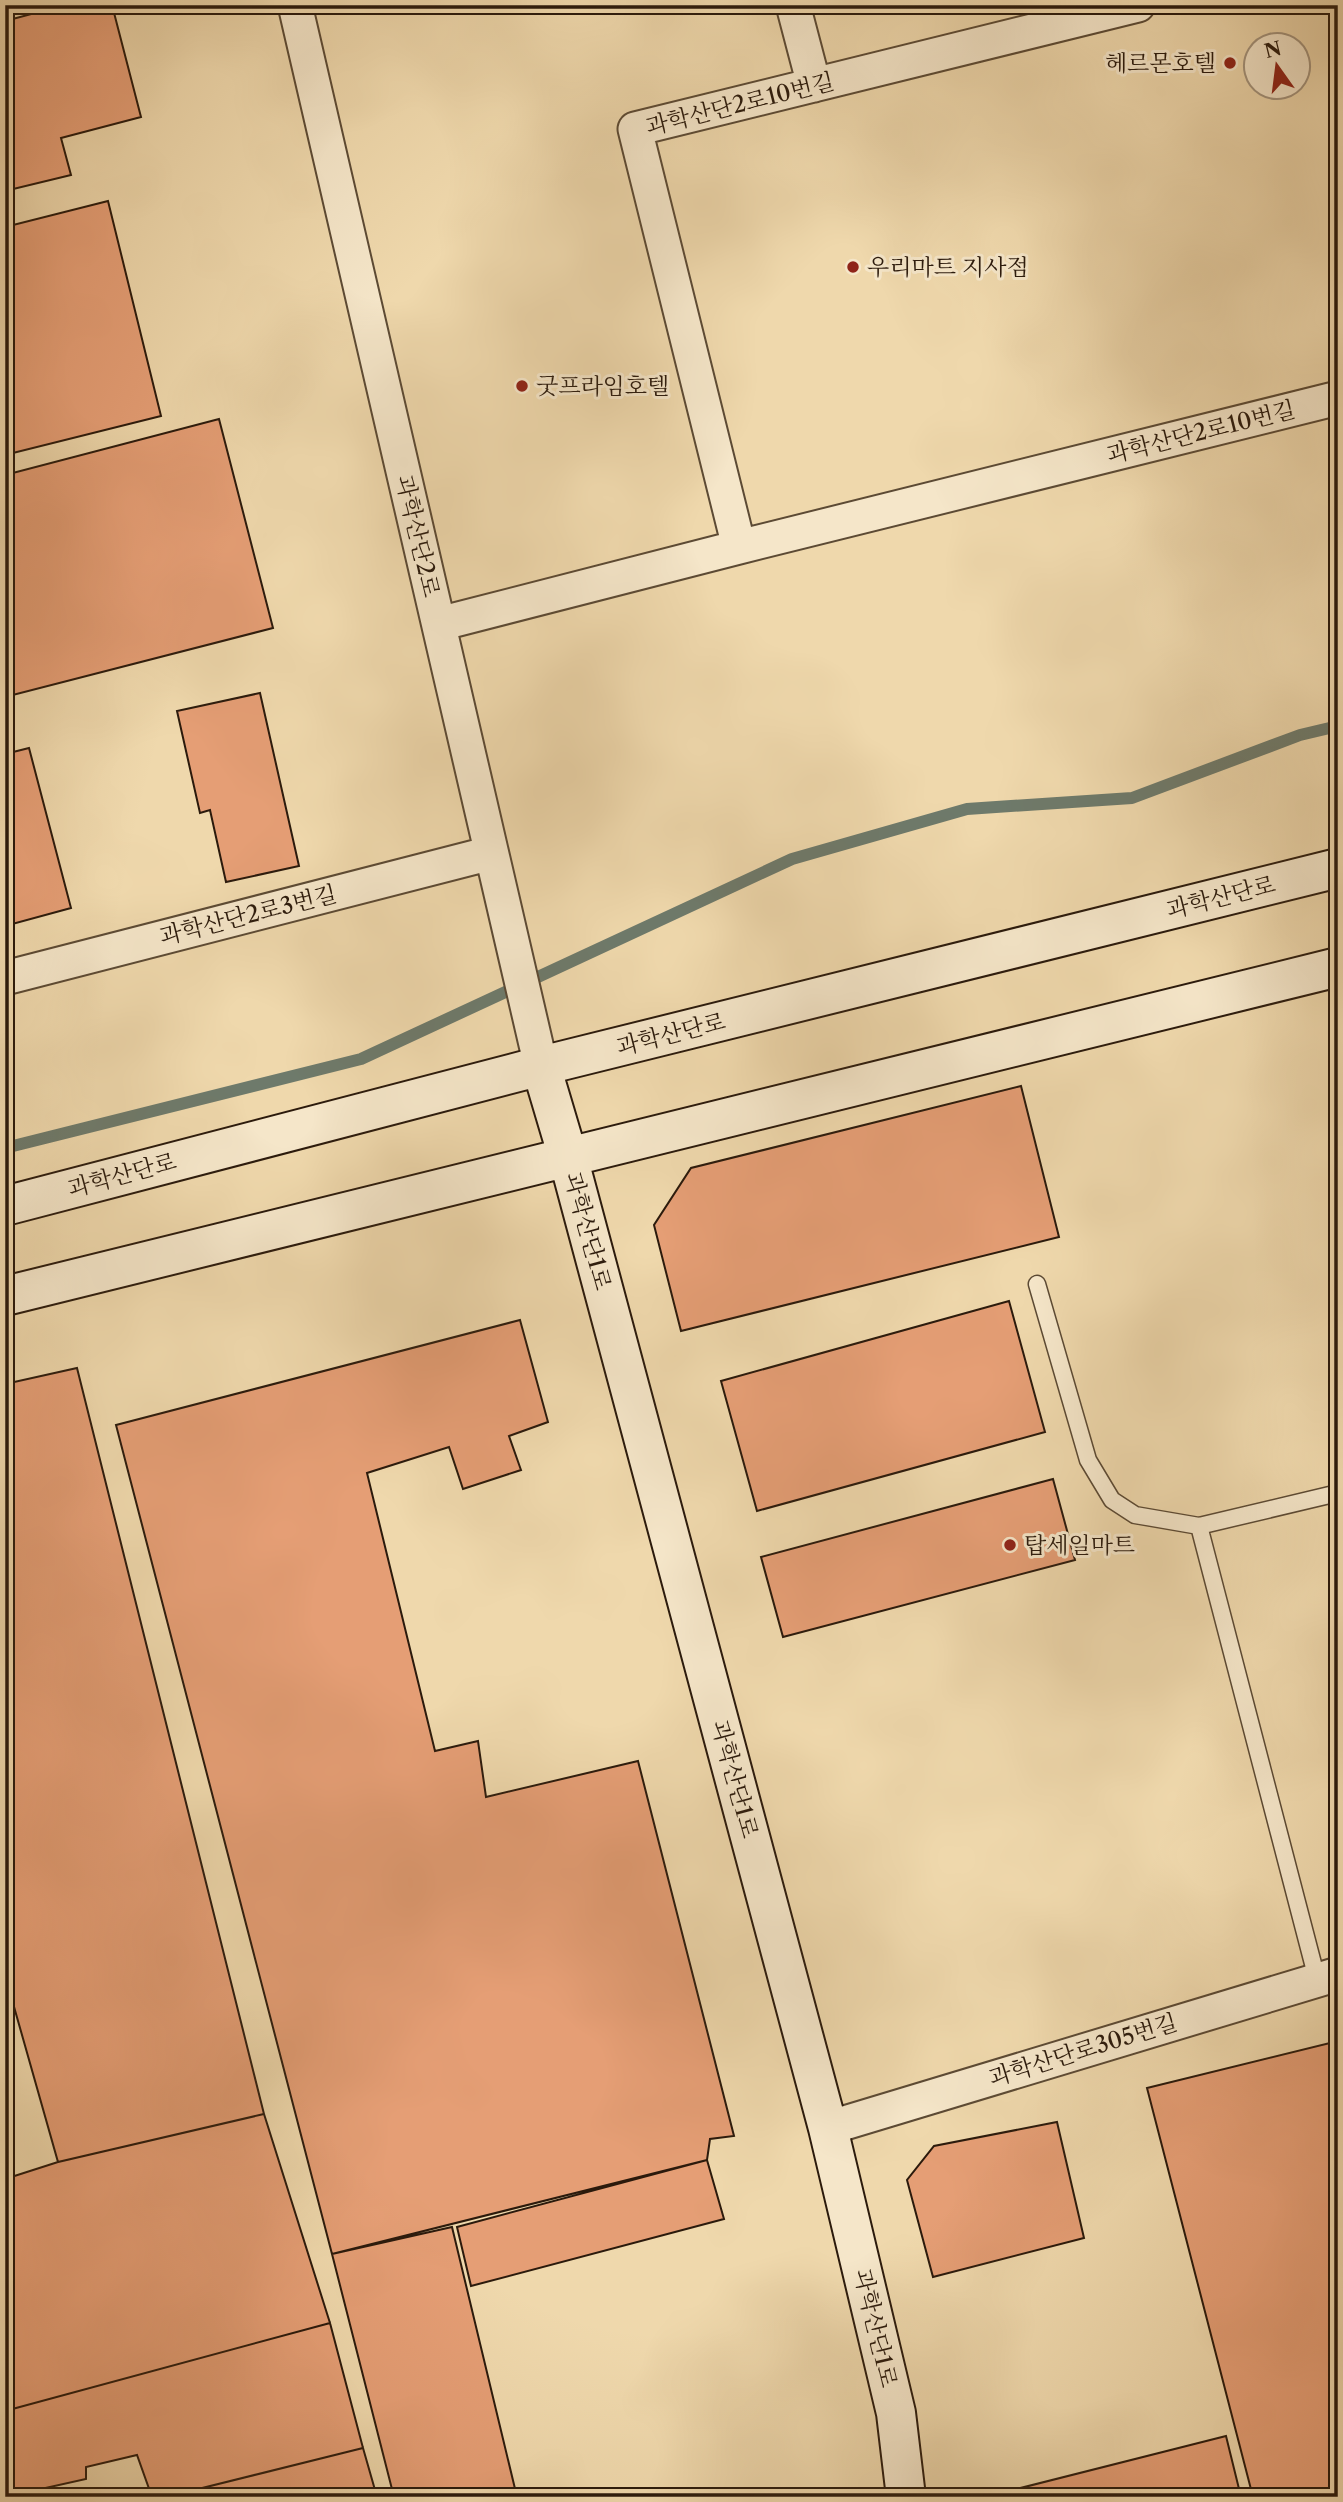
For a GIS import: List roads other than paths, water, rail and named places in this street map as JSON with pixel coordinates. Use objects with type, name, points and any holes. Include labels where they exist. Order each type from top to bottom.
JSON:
[{"type":"main road","name":"과학산단로","points":[[5,1206],[541,1066],[1338,868]]},
{"type":"main road","points":[[5,1296],[1338,967]]},
{"type":"main road","name":"과학산단1로","points":[[541,1066],[568,1157],[828,2128],[896,2413],[906,2497]]},
{"type":"street","name":"과학산단2로","points":[[295,5],[541,1066]]},
{"type":"street","points":[[793,5],[814,85]]},
{"type":"street","name":"과학산단2로10번길","points":[[739,547],[635,129],[1138,5]]},
{"type":"street","name":"과학산단2로10번길","points":[[439,624],[1338,398]]},
{"type":"street","name":"과학산단2로3번길","points":[[5,978],[491,853]]},
{"type":"street","name":"과학산단로305번길","points":[[828,2128],[1327,1976]]},
{"type":"lane","points":[[1037,1284],[1088,1460],[1112,1500],[1135,1515],[1199,1527],[1338,1493]]},
{"type":"lane","points":[[1199,1527],[1327,1976]]},
{"type":"waterway","points":[[5,1148],[361,1059],[792,859],[967,809],[1132,798],[1300,735],[1338,726]]},
{"type":"place","name":"헤르몬호텔","points":[[1230,63]]},
{"type":"place","name":"우리마트 지사점","points":[[853,267]]},
{"type":"place","name":"굿프라임호텔","points":[[522,386]]},
{"type":"place","name":"탑세일마트","points":[[1010,1545]]}]
